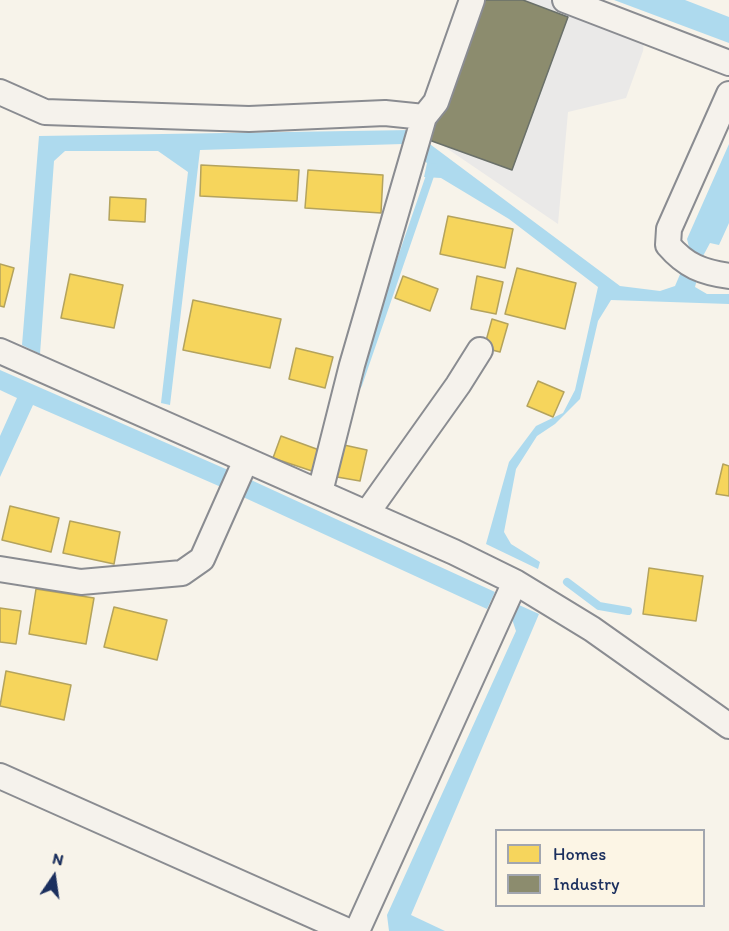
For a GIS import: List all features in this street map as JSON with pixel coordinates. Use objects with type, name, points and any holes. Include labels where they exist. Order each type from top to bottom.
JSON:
[{"type":"street","points":[[320,492],[352,364],[424,117],[436,102],[472,0]]},
{"type":"street","points":[[564,0],[729,63]]},
{"type":"street","points":[[0,92],[45,112],[249,119],[385,113],[424,117]]},
{"type":"street","points":[[718,274],[680,260],[668,245],[669,230],[729,94]]},
{"type":"street","points":[[367,513],[458,385],[480,350]]},
{"type":"street","points":[[0,351],[454,552],[514,582],[592,629],[729,726]]},
{"type":"street","points":[[0,569],[81,582],[182,573],[202,559],[246,460]]},
{"type":"street","points":[[357,931],[514,582]]},
{"type":"street","points":[[0,776],[348,931]]},
{"type":"shaded area","points":[[482,0],[549,0],[644,40],[643,51],[626,98],[568,112],[558,224],[433,139]]},
{"type":"water","points":[[614,0],[685,0],[729,17],[729,43]]},
{"type":"water","points":[[411,130],[620,286],[660,291],[675,286],[690,251],[687,239],[729,144],[729,223],[719,245],[710,243],[703,256],[695,287],[707,294],[729,294],[729,304],[611,300],[598,321],[580,399],[555,424],[537,436],[516,469],[504,532],[511,544],[540,562],[538,569],[486,544],[509,462],[536,426],[563,413],[575,390],[598,287],[509,219],[441,178],[424,177],[427,163],[403,144],[200,150],[170,405],[161,403],[188,172],[158,151],[65,151],[54,161],[40,354],[22,345],[39,136]]},
{"type":"water","points":[[0,370],[228,470],[221,487],[33,405],[0,477],[0,436],[17,398],[0,390]]},
{"type":"water","points":[[251,480],[495,592],[487,609],[243,497]]},
{"type":"water","points":[[519,605],[539,614],[411,915],[445,931],[389,931],[387,915],[516,631],[512,619]]},
{"type":"building: Homes","points":[[201,165],[299,170],[297,201],[200,196]]},
{"type":"building: Homes","points":[[308,170],[383,175],[381,213],[305,208]]},
{"type":"building: Homes","points":[[110,197],[146,199],[145,222],[109,220]]},
{"type":"building: Homes","points":[[448,216],[513,229],[505,268],[440,254]]},
{"type":"building: Homes","points":[[0,264],[14,268],[4,307],[0,306]]},
{"type":"building: Homes","points":[[517,268],[576,283],[565,329],[505,314]]},
{"type":"building: Homes","points":[[70,274],[123,285],[114,328],[61,318]]},
{"type":"building: Homes","points":[[403,276],[438,289],[430,311],[395,298]]},
{"type":"building: Homes","points":[[477,276],[503,282],[496,314],[471,309]]},
{"type":"building: Homes","points":[[193,300],[281,319],[270,368],[183,350]]},
{"type":"building: Homes","points":[[492,319],[508,324],[500,352],[484,348]]},
{"type":"building: Homes","points":[[296,348],[333,357],[325,388],[289,379]]},
{"type":"building: Homes","points":[[538,381],[564,392],[553,417],[527,406]]},
{"type":"building: Homes","points":[[281,436],[322,451],[315,472],[273,458]]},
{"type":"building: Homes","points":[[344,445],[367,450],[360,481],[337,477]]},
{"type":"building: Homes","points":[[723,464],[729,466],[729,496],[716,494]]},
{"type":"building: Homes","points":[[10,506],[59,518],[51,552],[2,540]]},
{"type":"building: Homes","points":[[70,521],[120,532],[114,564],[63,553]]},
{"type":"building: Homes","points":[[649,568],[703,576],[696,621],[643,614]]},
{"type":"building: Homes","points":[[36,589],[94,598],[86,644],[29,634]]},
{"type":"building: Homes","points":[[114,607],[167,620],[157,660],[104,647]]},
{"type":"building: Homes","points":[[0,608],[21,611],[16,644],[0,642]]},
{"type":"building: Homes","points":[[6,671],[71,685],[64,720],[0,706]]},
{"type":"building: Industry","points":[[480,0],[523,0],[568,17],[512,170],[429,140]]},
{"type":"waterway","points":[[358,385],[433,167]]},
{"type":"waterway","points":[[567,582],[599,606],[628,611]]}]
